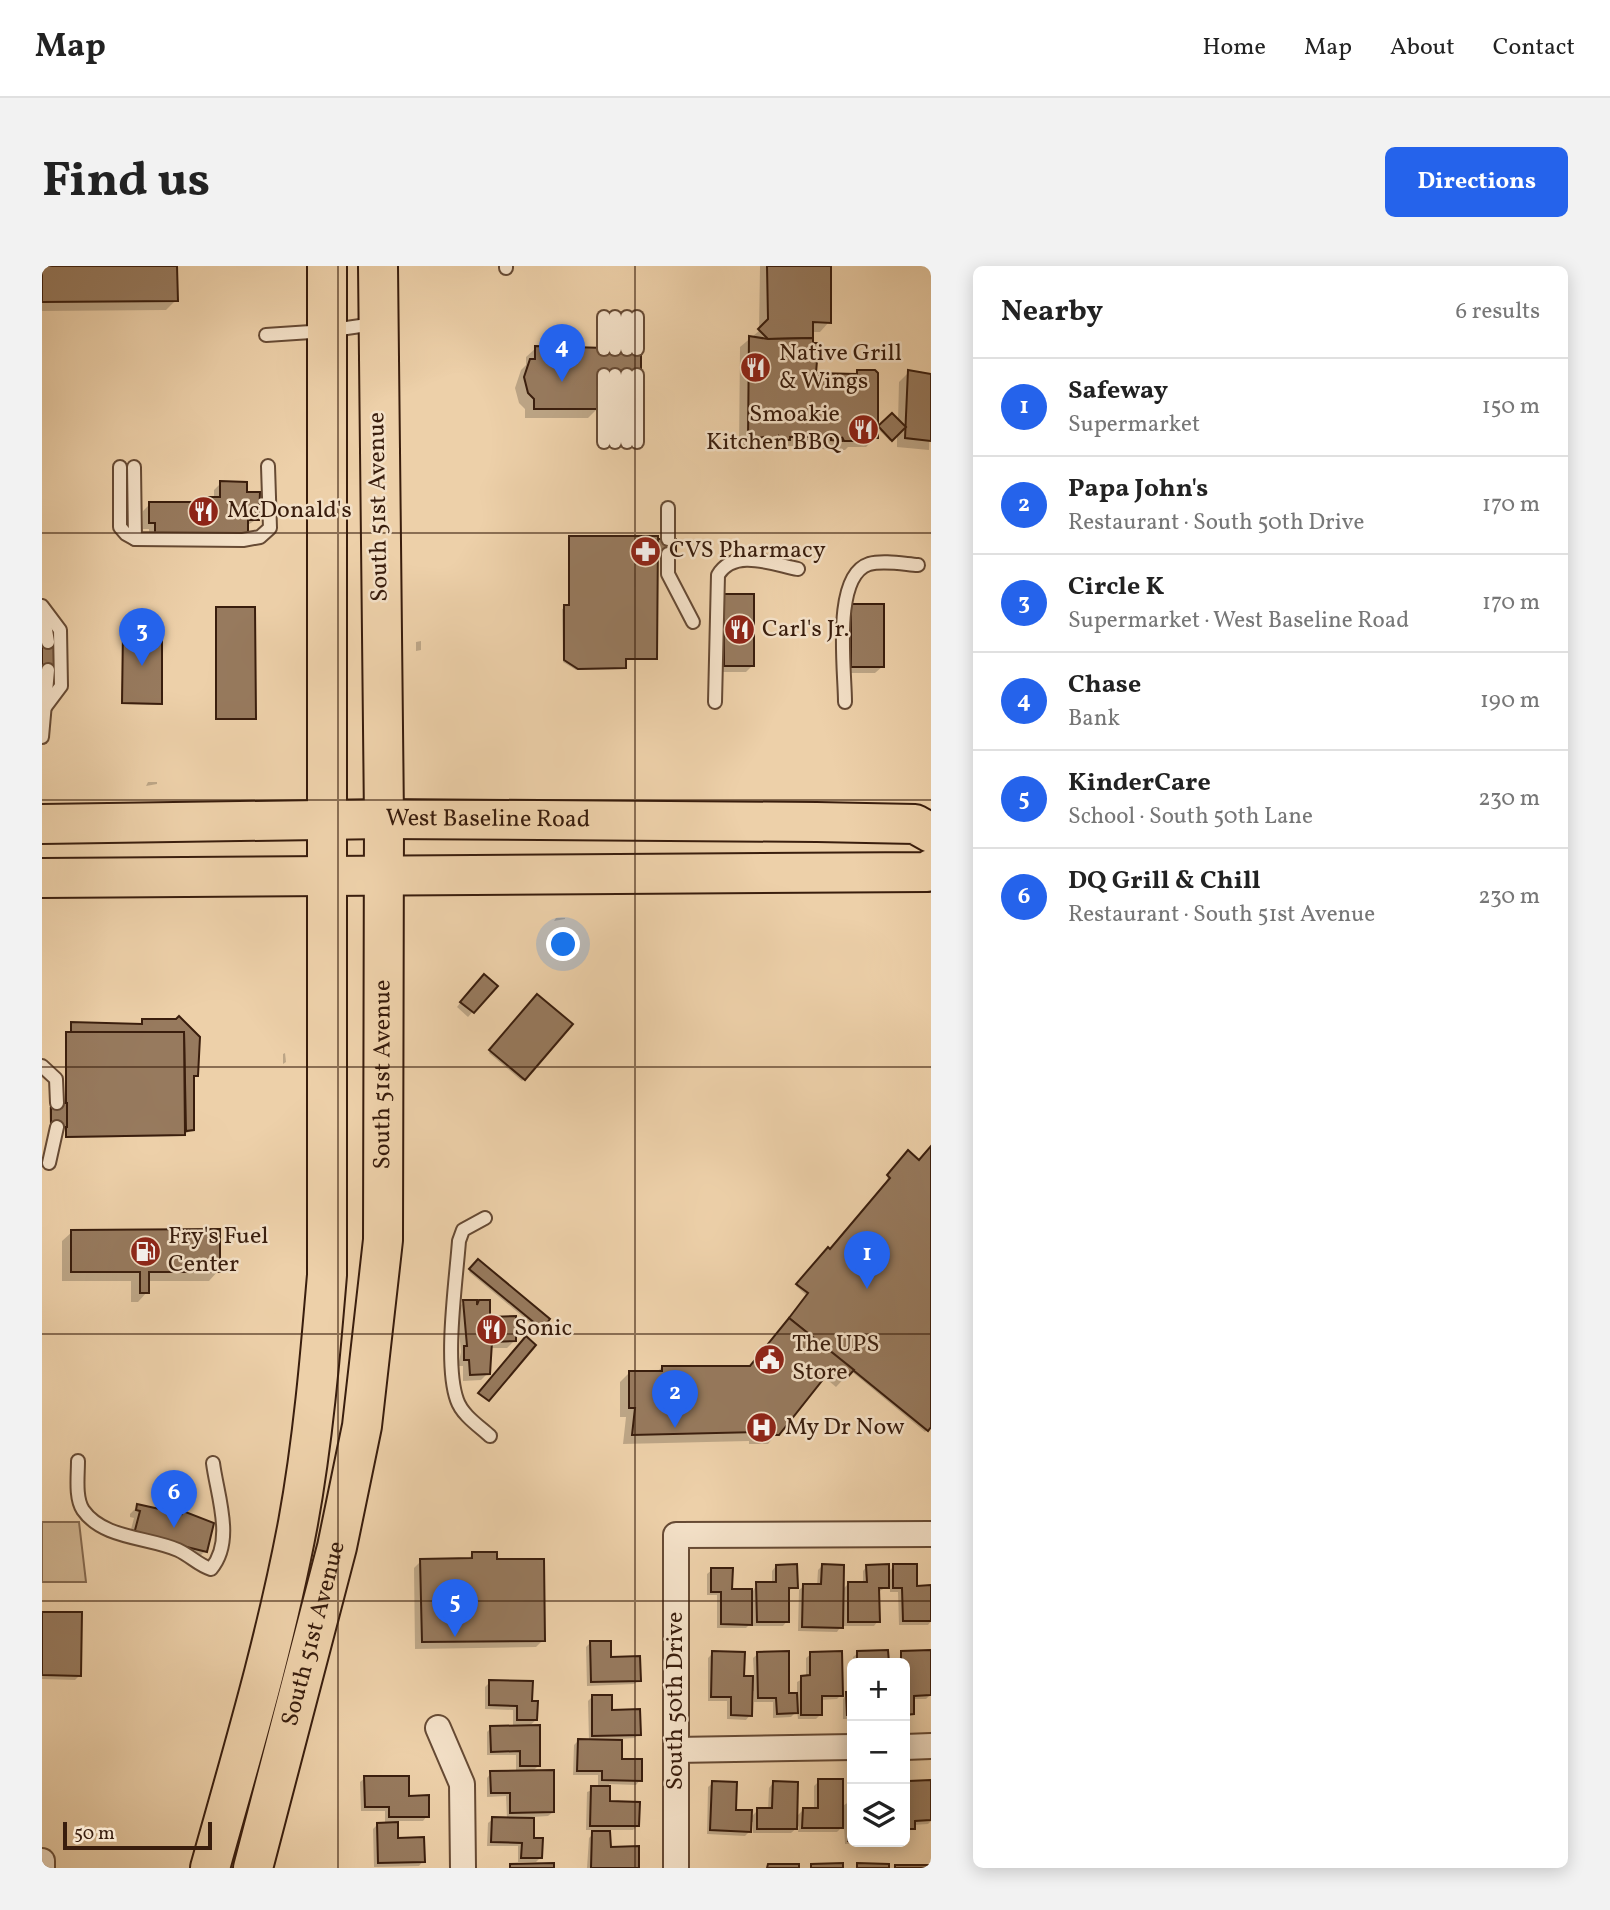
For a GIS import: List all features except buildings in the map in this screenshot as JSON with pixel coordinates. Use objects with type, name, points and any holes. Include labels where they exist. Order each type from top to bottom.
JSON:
[{"type":"main road","name":"South 51st Avenue","points":[[253,1868],[322,1614],[330,1467],[327,1275],[327,266]]},
{"type":"main road","name":"South 51st Avenue","points":[[210,1868],[277,1619],[298,1521],[330,1467],[374,1334],[383,1240],[384,819],[378,266]]},
{"type":"main road","name":"West Baseline Road","points":[[42,824],[384,819],[915,824],[931,833]]},
{"type":"main road","points":[[42,878],[927,872],[931,869]]},
{"type":"street","name":"South 50th Drive","points":[[676,1868],[676,1535],[931,1534]]},
{"type":"street","points":[[439,1728],[462,1784],[463,1868]]},
{"type":"street","points":[[910,1747],[931,1746]]},
{"type":"street","points":[[676,1749],[847,1747]]},
{"type":"street","points":[[42,1861],[42,1868]]},
{"type":"lane","points":[[621,317],[621,349],[621,317]]},
{"type":"lane","points":[[267,335],[326,331],[378,323]]},
{"type":"lane","points":[[621,376],[621,442],[621,376]]},
{"type":"lane","points":[[120,467],[120,527],[125,534],[135,539],[243,540],[260,537],[270,527],[268,466]]},
{"type":"lane","points":[[134,467],[135,539]]},
{"type":"lane","points":[[668,508],[668,539]]},
{"type":"lane","points":[[668,554],[668,574],[693,622]]},
{"type":"lane","points":[[715,702],[718,575],[724,564],[738,559],[798,569]]},
{"type":"lane","points":[[845,702],[845,604],[852,578],[856,571],[872,563],[918,565]]},
{"type":"lane","points":[[42,608],[48,642]]},
{"type":"lane","points":[[42,608],[60,629],[61,652],[61,686],[42,709]]},
{"type":"lane","points":[[42,737],[42,709],[48,670]]},
{"type":"lane","points":[[42,1066],[56,1079],[57,1103]]},
{"type":"lane","points":[[49,1163],[57,1127]]},
{"type":"lane","points":[[485,1218],[463,1230],[459,1241],[453,1374],[457,1400],[463,1412],[490,1437]]},
{"type":"lane","points":[[78,1461],[79,1495],[83,1510],[96,1521],[118,1533],[178,1550],[201,1566],[211,1569],[217,1562],[223,1539],[223,1517],[213,1463]]},
{"type":"shaded area","points":[[42,1522],[79,1522],[86,1582],[42,1582]]},
{"type":"place","name":"Native Grill & Wings","points":[[756,368]]},
{"type":"place","name":"Chase","points":[[562,382]]},
{"type":"place","name":"Smoakie Kitchen BBQ","points":[[863,429]]},
{"type":"place","name":"McDonald's","points":[[204,511]]},
{"type":"place","name":"CVS Pharmacy","points":[[646,551]]},
{"type":"place","name":"Carl's Jr.","points":[[739,630]]},
{"type":"place","name":"Circle K","points":[[142,666]]},
{"type":"place","name":"Fry's Fuel Center","points":[[145,1251]]},
{"type":"place","name":"Safeway","points":[[867,1289]]},
{"type":"place","name":"Sonic","points":[[491,1329]]},
{"type":"place","name":"The UPS Store","points":[[769,1359]]},
{"type":"place","name":"Papa John's","points":[[675,1428]]},
{"type":"place","name":"My Dr Now","points":[[762,1428]]},
{"type":"place","name":"DQ Grill & Chill","points":[[174,1528]]},
{"type":"place","name":"KinderCare","points":[[455,1637]]}]
